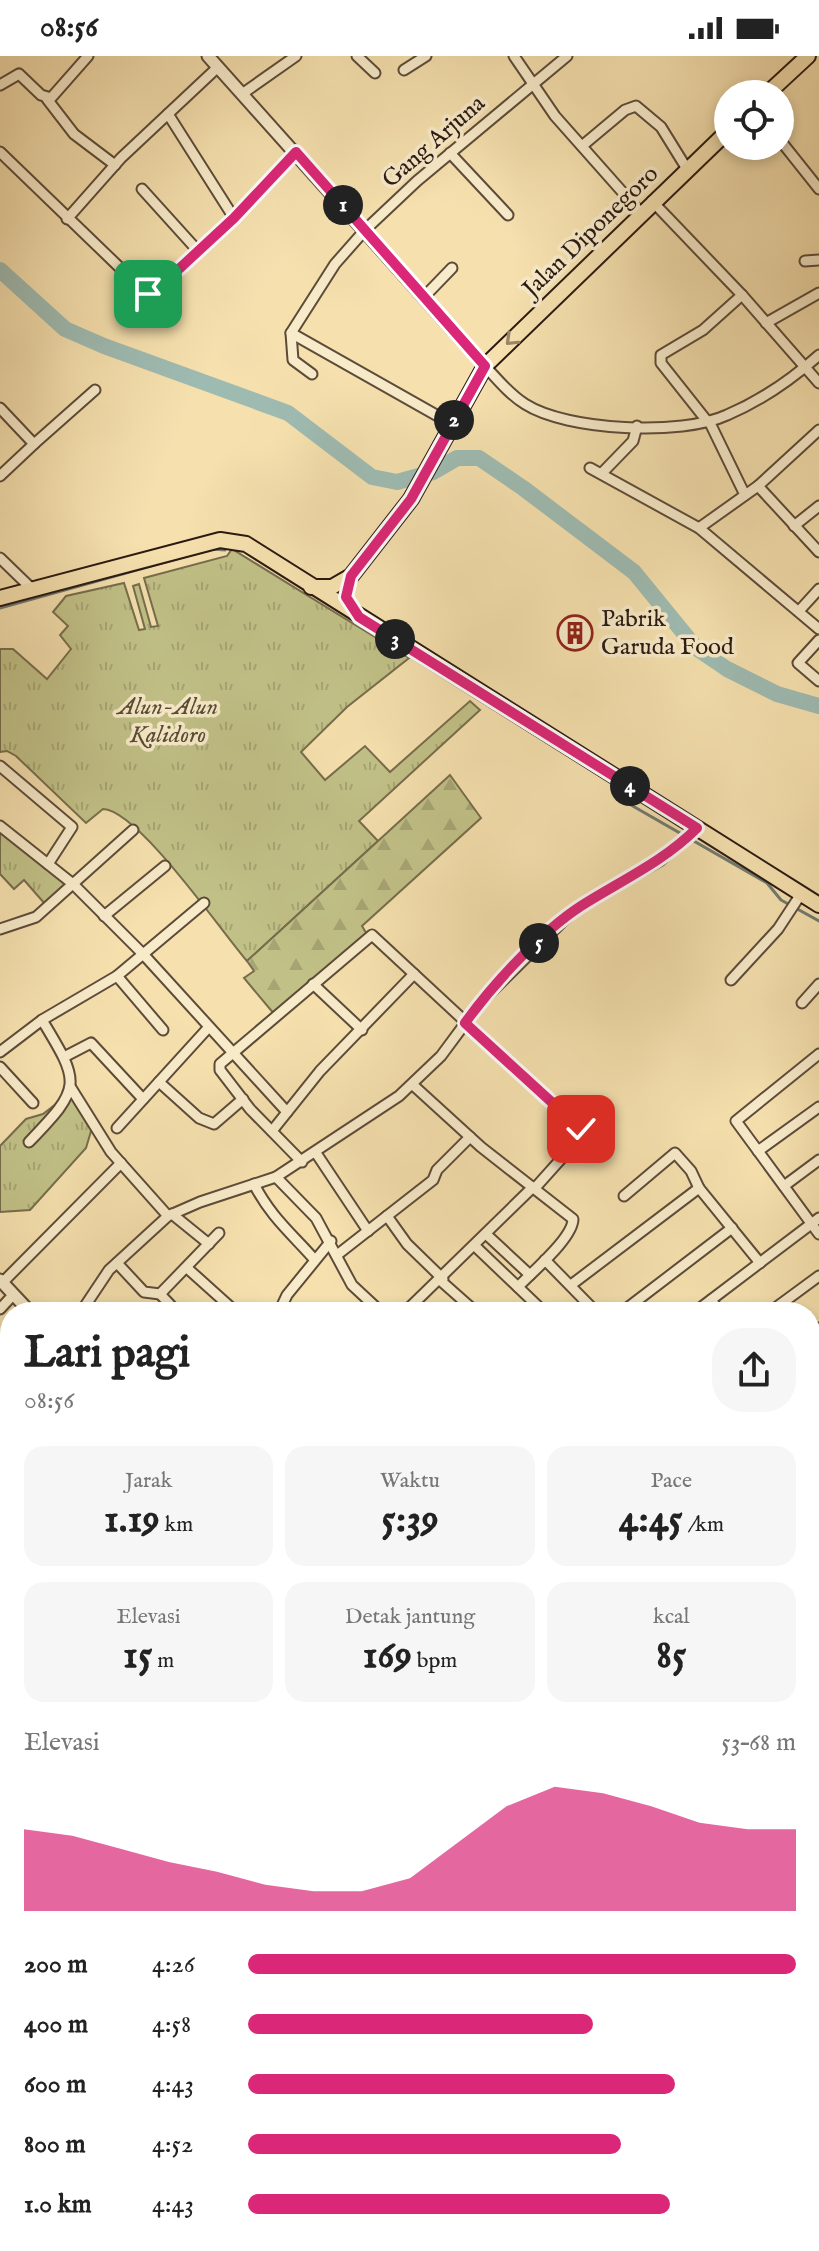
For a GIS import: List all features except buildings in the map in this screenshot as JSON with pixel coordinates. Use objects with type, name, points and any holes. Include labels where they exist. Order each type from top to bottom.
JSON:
[{"type":"main road","points":[[782,80],[808,56]]},
{"type":"main road","name":"Jalan Diponegoro","points":[[351,576],[411,499],[485,366],[714,144]]},
{"type":"main road","points":[[0,598],[220,540],[246,544],[819,905]]},
{"type":"main road","points":[[311,587],[332,587],[351,576]]},
{"type":"main road","points":[[351,576],[346,597],[359,617]]},
{"type":"street","points":[[208,56],[485,366],[524,403],[539,411],[599,425],[708,421],[750,403],[805,368],[819,355]]},
{"type":"street","points":[[242,94],[296,56]]},
{"type":"street","points":[[357,56],[375,73]]},
{"type":"street","points":[[404,70],[426,56]]},
{"type":"street","points":[[514,56],[582,146],[742,295],[819,383]]},
{"type":"street","name":"Gang Arjuna","points":[[291,333],[335,264],[365,230],[450,153],[567,56]]},
{"type":"street","points":[[47,99],[84,57]]},
{"type":"street","points":[[67,219],[115,165],[218,67]]},
{"type":"street","points":[[0,85],[21,75],[47,99],[74,134],[115,165]]},
{"type":"street","points":[[582,146],[625,110],[636,106],[661,127],[687,169]]},
{"type":"street","points":[[168,114],[234,218]]},
{"type":"street","points":[[0,152],[148,294],[234,218],[296,152]]},
{"type":"street","points":[[450,153],[508,215]]},
{"type":"street","points":[[794,158],[819,189]]},
{"type":"street","points":[[142,189],[198,251]]},
{"type":"street","points":[[805,261],[819,260]]},
{"type":"street","points":[[424,297],[452,268]]},
{"type":"street","points":[[766,323],[819,293]]},
{"type":"street","points":[[742,295],[703,330],[661,355],[661,363],[708,421],[745,495]]},
{"type":"street","points":[[291,333],[293,360],[312,374]]},
{"type":"street","points":[[291,333],[452,424]]},
{"type":"street","points":[[0,476],[95,390]]},
{"type":"street","points":[[0,408],[34,444]]},
{"type":"street","points":[[602,473],[633,441],[637,426]]},
{"type":"street","points":[[699,528],[758,486],[819,430]]},
{"type":"street","points":[[590,468],[699,528],[819,629]]},
{"type":"street","points":[[758,486],[819,552]]},
{"type":"street","points":[[794,526],[819,506]]},
{"type":"street","points":[[0,558],[33,590]]},
{"type":"street","points":[[799,611],[819,589]]},
{"type":"street","points":[[819,640],[798,663],[819,681]]},
{"type":"street","points":[[0,766],[72,827],[48,864]]},
{"type":"street","points":[[0,826],[73,884],[143,954],[287,1112]]},
{"type":"street","points":[[87,1302],[104,1275],[170,1215],[276,1177],[413,1085],[491,991],[570,915],[661,860],[697,828]]},
{"type":"street","points":[[0,929],[36,917],[133,830]]},
{"type":"street","points":[[104,916],[165,866]]},
{"type":"street","points":[[731,980],[778,929],[801,894]]},
{"type":"street","points":[[0,1052],[42,1020],[117,976],[204,903]]},
{"type":"street","points":[[302,1162],[243,1099],[220,1070],[220,1064],[231,1051],[372,935],[582,1132],[534,1188],[417,1302]]},
{"type":"street","points":[[272,1131],[320,1071],[414,974]]},
{"type":"street","points":[[117,976],[163,1030]]},
{"type":"street","points":[[313,984],[362,1030]]},
{"type":"street","points":[[802,1003],[819,984]]},
{"type":"street","points":[[29,1142],[65,1102],[71,1088],[70,1070],[42,1020]]},
{"type":"street","points":[[117,1128],[208,1028]]},
{"type":"street","points":[[64,1057],[91,1043],[143,1099]]},
{"type":"street","points":[[819,1054],[738,1118],[737,1122],[784,1186],[815,1221],[819,1234]]},
{"type":"street","points":[[0,1067],[33,1103]]},
{"type":"street","points":[[159,1082],[199,1118],[214,1124],[243,1099]]},
{"type":"street","points":[[413,1085],[470,1137],[575,1222],[545,1260],[518,1287]]},
{"type":"street","points":[[71,1088],[121,1163],[170,1215],[209,1244]]},
{"type":"street","points":[[758,1151],[819,1107]]},
{"type":"street","points":[[337,1255],[433,1180],[437,1170],[470,1137]]},
{"type":"street","points":[[316,1153],[368,1231]]},
{"type":"street","points":[[624,1196],[675,1153],[691,1171],[699,1188],[760,1263]]},
{"type":"street","points":[[784,1186],[819,1160]]},
{"type":"street","points":[[20,1302],[1,1282],[121,1163]]},
{"type":"street","points":[[276,1177],[316,1218],[352,1285],[370,1302]]},
{"type":"street","points":[[254,1184],[265,1206],[289,1237],[314,1259]]},
{"type":"street","points":[[571,1285],[699,1188]]},
{"type":"street","points":[[387,1216],[407,1244],[465,1302]]},
{"type":"street","points":[[708,1302],[815,1221]]},
{"type":"street","points":[[635,1302],[732,1228]]},
{"type":"street","points":[[160,1294],[219,1233]]},
{"type":"street","points":[[487,1235],[530,1275]]},
{"type":"street","points":[[284,1302],[314,1259],[331,1241]]},
{"type":"street","points":[[476,1247],[534,1302]]},
{"type":"street","points":[[545,1260],[587,1302]]},
{"type":"street","points":[[117,1263],[144,1292],[160,1294],[168,1302]]},
{"type":"street","points":[[187,1268],[225,1302]]},
{"type":"street","points":[[784,1302],[819,1276]]},
{"type":"street","points":[[6,1302],[13,1295]]},
{"type":"green space","name":"Alun-Alun Kalidoro","points":[[232,549],[409,658],[347,707],[301,752],[325,780],[365,746],[390,772],[470,701],[480,710],[359,821],[378,841],[247,961],[178,874],[137,829],[118,815],[103,809],[86,823],[16,756],[7,751],[0,752],[0,649],[13,649],[47,679],[71,649],[60,635],[68,626],[53,612],[66,596],[124,583],[139,630],[145,629],[133,586],[139,584],[151,627],[158,626],[144,578],[227,556]]},
{"type":"green space","points":[[450,775],[481,818],[362,926],[368,936],[275,1015],[244,978],[254,971],[247,961]]},
{"type":"green space","points":[[0,826],[69,880],[45,904],[24,880],[14,889],[0,874]]},
{"type":"green space","points":[[70,1093],[92,1128],[86,1148],[30,1210],[0,1212],[0,1146],[26,1119],[43,1114]]},
{"type":"waterway","points":[[0,270],[65,329],[288,413],[372,477],[397,482],[433,472],[457,458],[479,458],[634,572],[696,648],[727,669],[777,694],[819,706]]},
{"type":"waterway","points":[[213,549],[225,550]]},
{"type":"waterway","points":[[0,608],[205,551]]},
{"type":"waterway","points":[[624,801],[767,883],[781,900],[819,921]]},
{"type":"place","name":"Pabrik Garuda Food","points":[[575,633]]},
{"type":"route","points":[[148,294],[154,292],[234,218],[296,152],[485,366],[396,523],[351,576],[346,597],[359,617],[697,828],[661,860],[578,908],[511,970],[465,1023],[581,1129]]}]
